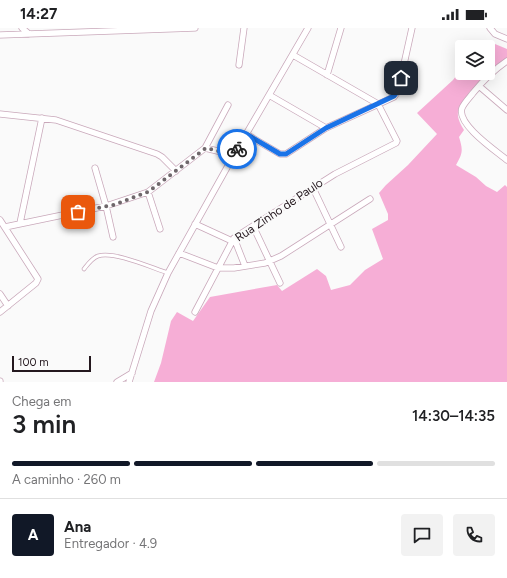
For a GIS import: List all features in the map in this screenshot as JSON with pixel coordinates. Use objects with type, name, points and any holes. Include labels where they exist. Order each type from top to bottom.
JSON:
[{"type":"street","points":[[22,28],[29,34]]},
{"type":"street","points":[[0,35],[66,31],[195,28]]},
{"type":"street","points":[[239,65],[244,28]]},
{"type":"street","points":[[129,382],[151,311],[168,274],[234,155],[308,28]]},
{"type":"street","points":[[327,75],[341,28]]},
{"type":"street","points":[[246,134],[283,155],[326,128],[394,96],[398,91],[412,28]]},
{"type":"street","points":[[490,28],[495,34],[507,39]]},
{"type":"street","points":[[293,55],[378,104]]},
{"type":"street","points":[[507,61],[479,86],[462,108],[464,120],[468,128],[507,160]]},
{"type":"street","points":[[479,86],[507,110]]},
{"type":"street","points":[[269,95],[326,128]]},
{"type":"street","name":"Rua Zinho de Paulo","points":[[195,312],[233,240],[335,174],[394,145],[397,141],[378,104]]},
{"type":"street","points":[[5,227],[106,206],[148,192],[206,148],[228,106]]},
{"type":"street","points":[[0,114],[42,118],[64,122],[157,154],[176,171]]},
{"type":"street","points":[[20,223],[42,118]]},
{"type":"street","points":[[206,148],[234,155]]},
{"type":"street","points":[[95,168],[113,237]]},
{"type":"street","points":[[313,188],[341,247]]},
{"type":"street","points":[[148,192],[160,229]]},
{"type":"street","points":[[179,253],[218,268],[270,262],[370,199]]},
{"type":"street","points":[[0,220],[38,279],[0,312]]},
{"type":"street","points":[[195,224],[233,240],[245,266]]},
{"type":"street","points":[[253,226],[280,283]]},
{"type":"street","points":[[0,294],[8,306]]},
{"type":"street","points":[[116,382],[132,373]]},
{"type":"lane","points":[[84,269],[97,257],[109,255],[168,274]]},
{"type":"shaded area","points":[[495,44],[507,49],[507,58],[495,67]]},
{"type":"shaded area","points":[[455,77],[455,80],[481,80],[464,99],[458,112],[458,117],[464,130],[459,137],[462,151],[456,165],[497,192],[505,185],[507,187],[507,382],[154,382],[161,363],[171,321],[177,312],[193,321],[210,297],[277,285],[282,291],[317,269],[326,276],[331,290],[350,285],[365,270],[383,259],[372,229],[388,220],[388,214],[379,193],[437,134],[417,113]]},
{"type":"way so far","points":[[78,212],[113,205],[148,192],[206,148],[234,155],[237,149]]},
{"type":"route","points":[[237,149],[246,134],[280,154],[286,154],[326,128],[394,96],[398,91],[401,78]]}]
